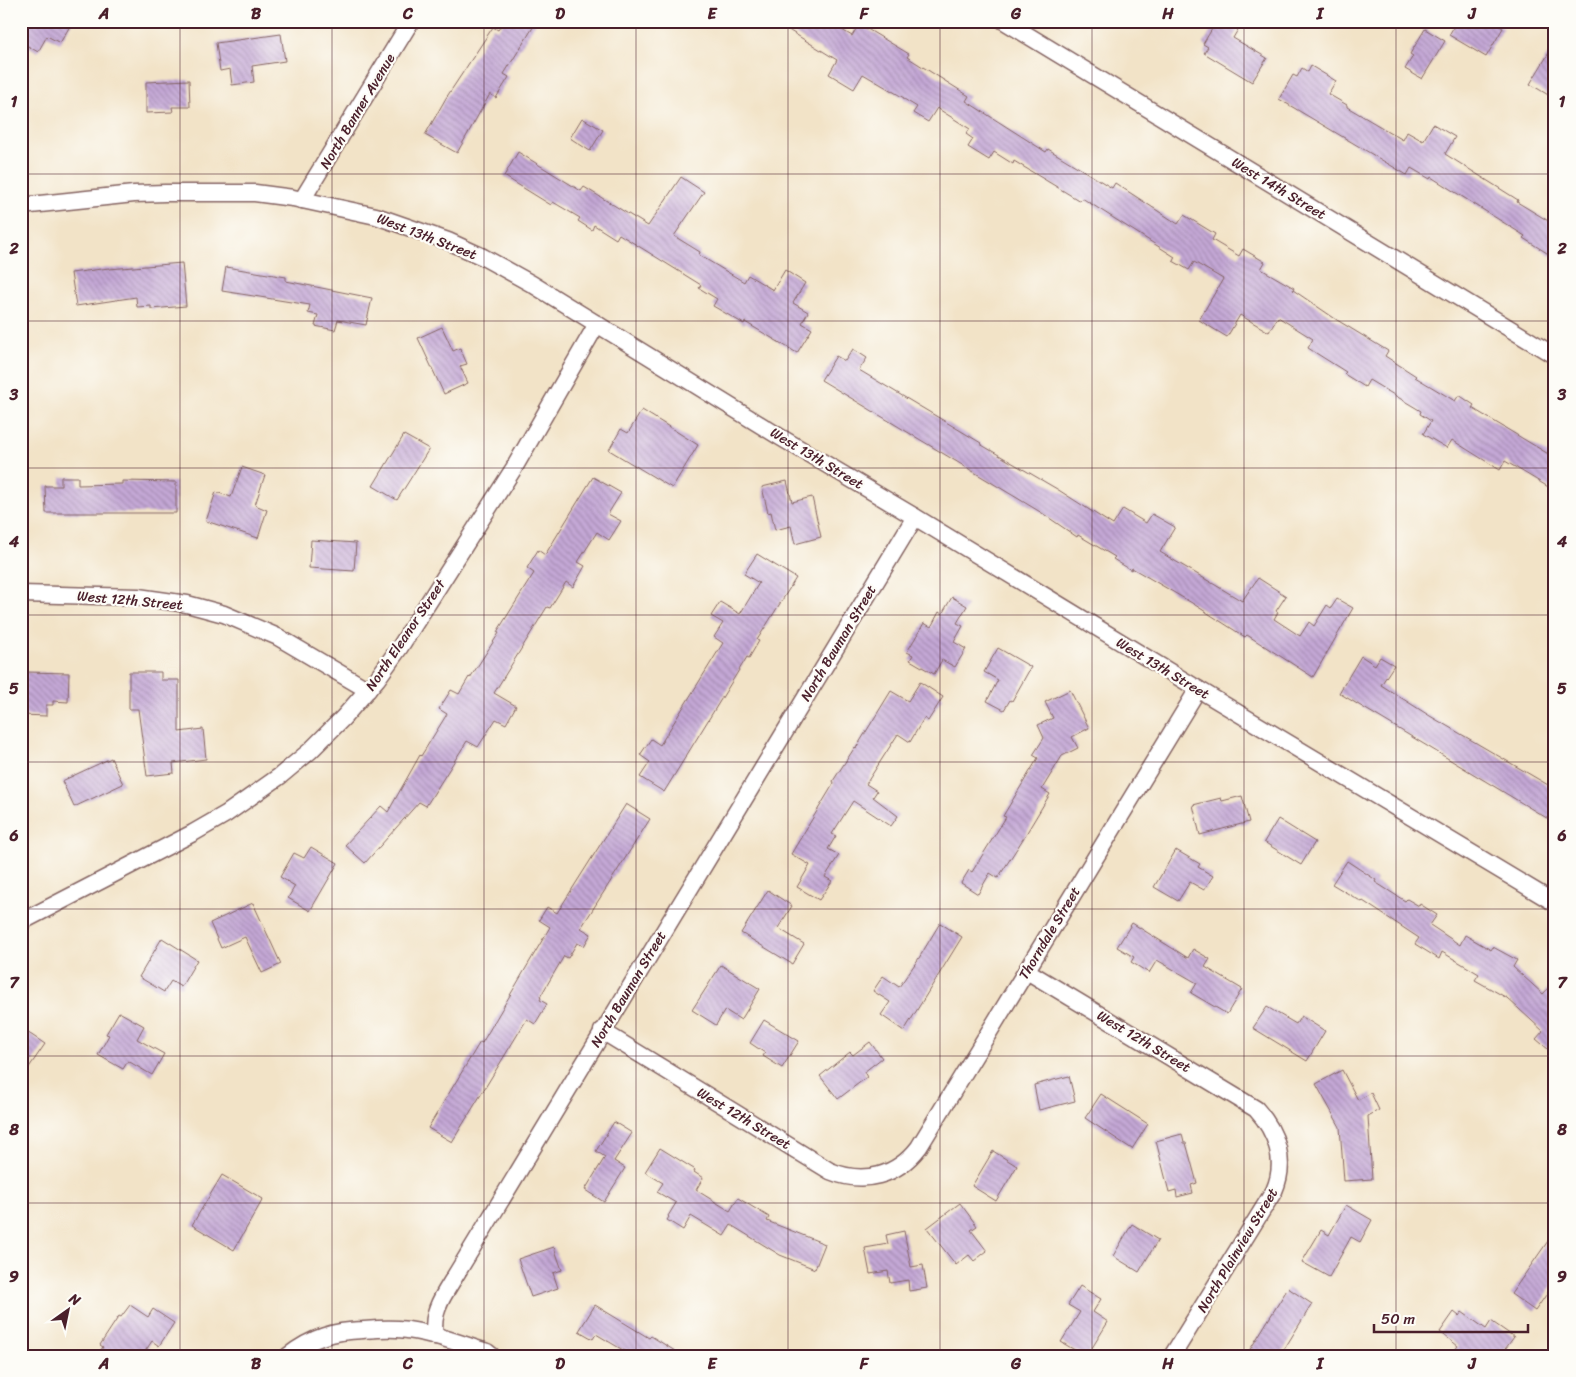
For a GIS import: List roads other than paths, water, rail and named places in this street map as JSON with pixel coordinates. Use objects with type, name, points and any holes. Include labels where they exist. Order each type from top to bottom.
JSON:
[{"type":"street","name":"North Banner Avenue","points":[[302,200],[411,21]]},
{"type":"street","name":"West 14th Street","points":[[1004,21],[1555,356]]},
{"type":"street","name":"West 13th Street","points":[[21,206],[165,192],[255,193],[302,200],[376,216],[448,241],[491,261],[532,284],[780,437],[1555,904]]},
{"type":"street","name":"North Eleanor Street","points":[[21,922],[226,814],[273,782],[302,758],[343,718],[368,690],[400,647],[514,468],[597,324]]},
{"type":"street","name":"North Bauman Street","points":[[435,1336],[433,1328],[435,1315],[441,1299],[915,517]]},
{"type":"street","name":"West 12th Street","points":[[21,594],[138,597],[187,604],[224,614],[278,636],[368,690]]},
{"type":"street","name":"Thorndale Street","points":[[893,1170],[906,1162],[919,1147],[1198,689]]},
{"type":"street","name":"West 12th Street","points":[[1027,970],[1260,1113]]},
{"type":"street","name":"West 12th Street","points":[[602,1032],[830,1171],[851,1177],[866,1178],[893,1170]]},
{"type":"street","name":"North Plainview Street","points":[[1172,1356],[1277,1186],[1280,1166],[1277,1144],[1267,1122],[1260,1113]]},
{"type":"street","points":[[288,1356],[326,1334],[343,1330],[400,1329],[435,1336],[487,1352],[492,1356]]}]
